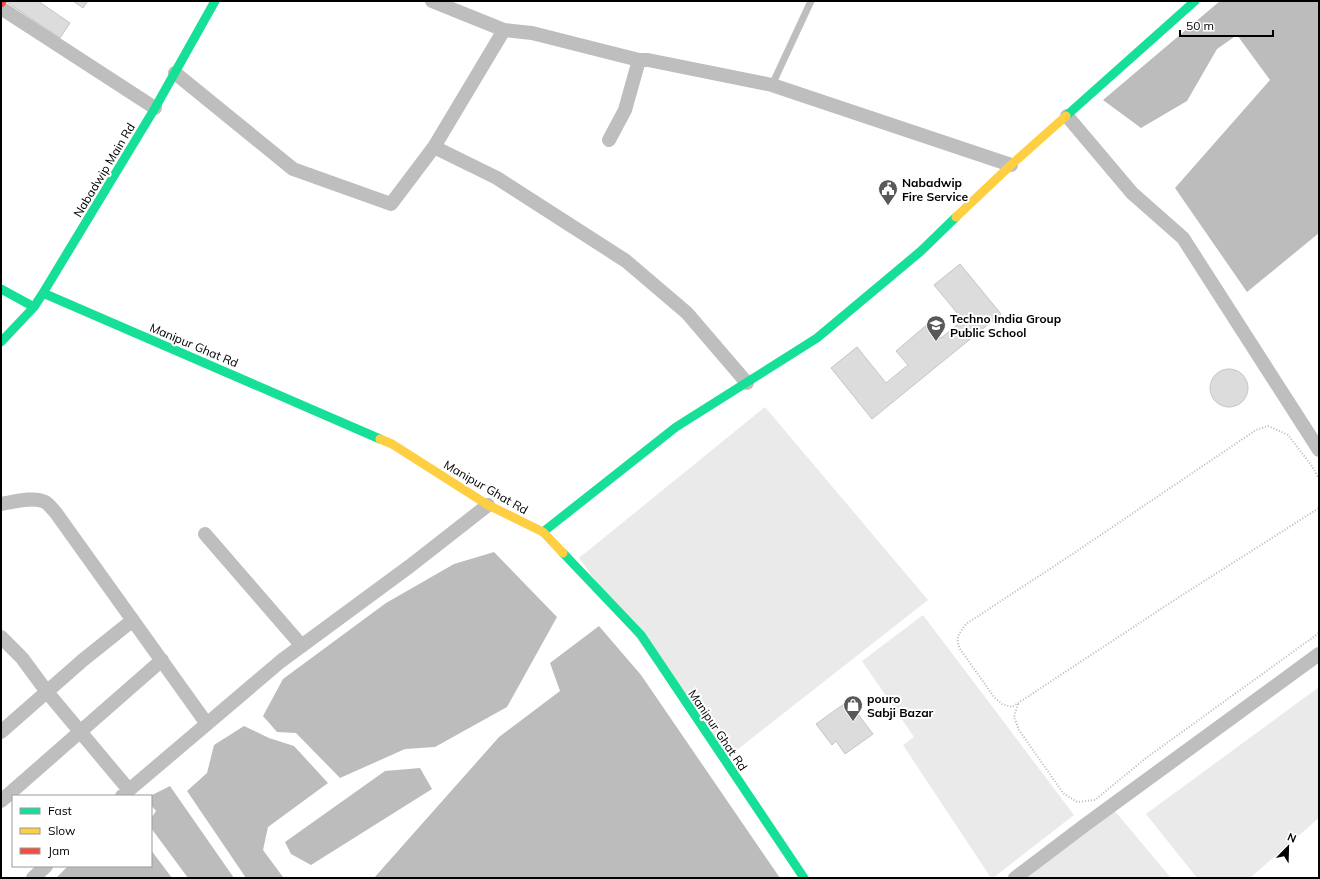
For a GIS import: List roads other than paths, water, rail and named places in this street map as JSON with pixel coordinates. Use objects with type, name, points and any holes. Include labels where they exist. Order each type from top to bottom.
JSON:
[{"type":"street","name":"Nabadwip Main Rd","points":[[1,342],[34,307],[43,293],[155,108],[215,1]]},
{"type":"street","points":[[432,1],[504,30],[532,33],[638,60],[648,60],[772,85],[1011,165]]},
{"type":"street","points":[[543,532],[676,427],[818,338],[921,251],[1011,165],[1195,1]]},
{"type":"street","points":[[1,8],[155,108]]},
{"type":"street","points":[[175,73],[293,169],[391,204],[434,147],[504,30]]},
{"type":"street","points":[[609,140],[625,110],[638,60]]},
{"type":"street","points":[[1067,116],[1132,193],[1183,238],[1319,450]]},
{"type":"street","points":[[434,147],[497,178],[626,261],[687,313],[747,383]]},
{"type":"street","points":[[1,289],[34,307]]},
{"type":"street","name":"Manipur Ghat Rd","points":[[43,293],[392,444],[488,504],[543,532],[641,635],[804,878]]},
{"type":"street","points":[[1,504],[32,499],[40,500],[46,503],[56,513],[207,724]]},
{"type":"street","points":[[1,637],[22,658],[47,692],[80,732],[125,793],[281,661],[410,566],[488,504]]},
{"type":"street","points":[[205,534],[302,646]]},
{"type":"street","points":[[1,732],[133,620]]},
{"type":"street","points":[[1015,878],[1319,654]]},
{"type":"street","points":[[1,801],[162,660]]},
{"type":"street","points":[[33,878],[45,867]]},
{"type":"lane","points":[[772,85],[811,1]]},
{"type":"place","name":"Nabadwip Fire Service","points":[[888,206]]},
{"type":"place","name":"Techno India Group Public School","points":[[936,342]]},
{"type":"place","name":"pouro Sabji Bazar","points":[[853,722]]}]
